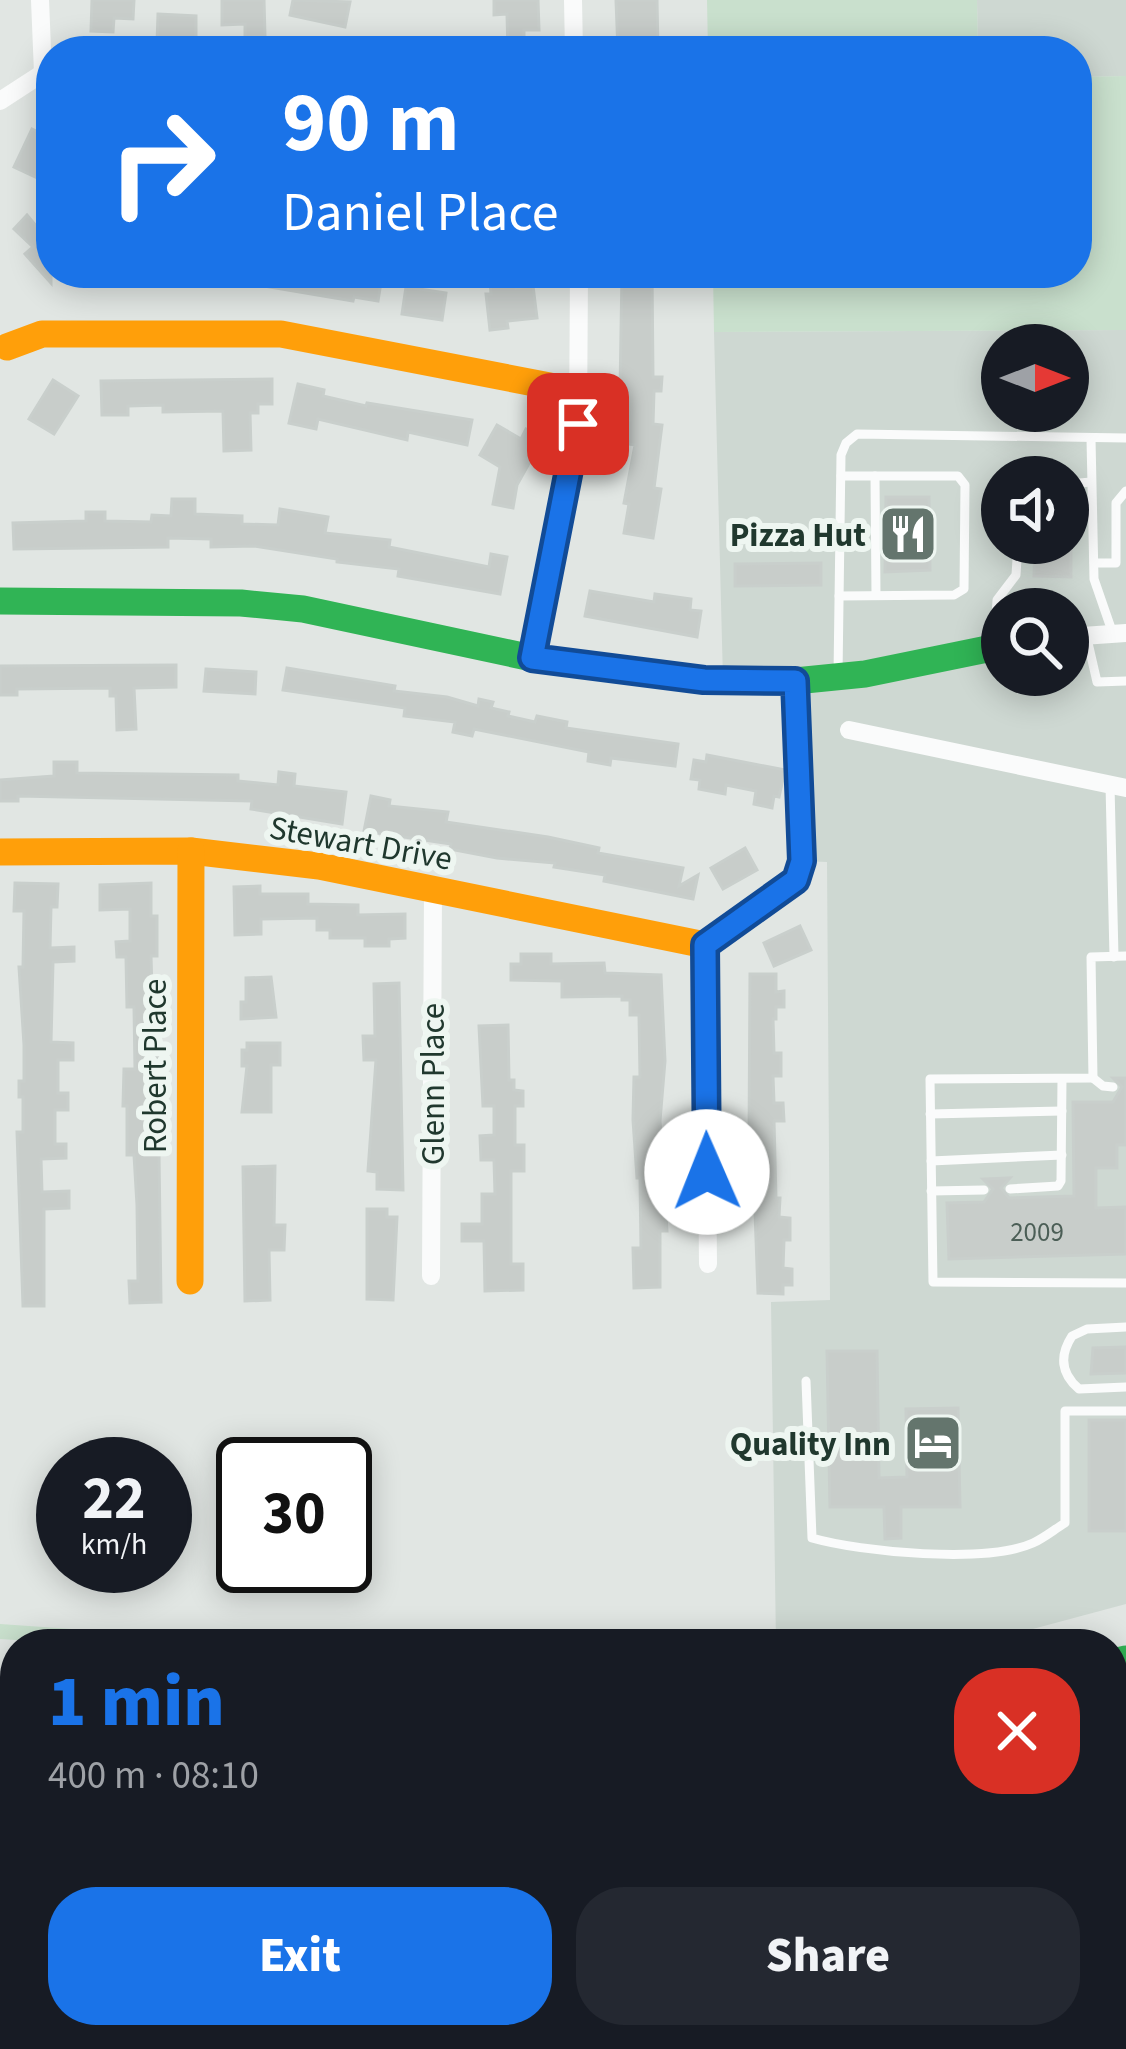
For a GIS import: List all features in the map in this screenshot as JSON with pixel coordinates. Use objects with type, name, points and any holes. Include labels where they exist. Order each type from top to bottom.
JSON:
[{"type":"main road","points":[[2,346],[42,334],[281,334],[581,392]]},
{"type":"main road","points":[[0,601],[241,603],[303,609],[532,658],[704,680],[838,677],[981,650]]},
{"type":"main road","name":"Stewart Drive","points":[[0,852],[191,851],[319,866],[705,945]]},
{"type":"main road","name":"Robert Place","points":[[190,1281],[191,851]]},
{"type":"street","points":[[40,0],[43,36]]},
{"type":"street","points":[[573,0],[574,36]]},
{"type":"street","points":[[0,101],[36,80]]},
{"type":"street","points":[[532,658],[581,392],[579,288]]},
{"type":"street","points":[[1089,635],[1120,633]]},
{"type":"street","points":[[708,1264],[705,945],[796,880],[802,861],[795,681]]},
{"type":"street","points":[[848,730],[1118,786]]},
{"type":"street","name":"Glenn Place","points":[[431,1276],[433,892]]},
{"type":"lane","points":[[838,677],[841,476],[846,442],[856,434],[1126,438]]},
{"type":"lane","points":[[1090,439],[1094,579],[1120,633]]},
{"type":"lane","points":[[839,596],[954,595],[964,589],[965,485],[958,476],[841,476]]},
{"type":"lane","points":[[875,476],[876,596]]},
{"type":"lane","points":[[1094,563],[1116,562],[1116,503],[1126,491]]},
{"type":"lane","points":[[1089,664],[1097,682],[1126,681]]},
{"type":"lane","points":[[1094,1078],[1091,958],[1120,957],[1118,786]]},
{"type":"lane","points":[[1010,1189],[1058,1186],[1061,1181],[1062,1078]]},
{"type":"lane","points":[[1113,1087],[1094,1078],[930,1079],[932,1282],[1126,1282]]},
{"type":"lane","points":[[930,1114],[1062,1111]]},
{"type":"lane","points":[[931,1161],[1062,1155]]},
{"type":"lane","points":[[932,1191],[984,1190]]},
{"type":"lane","points":[[1126,1328],[1087,1328],[1072,1336],[1062,1362],[1067,1379],[1079,1389],[1126,1387]]},
{"type":"lane","points":[[806,1381],[812,1538],[854,1550],[977,1553],[1031,1545],[1065,1523],[1065,1411],[1126,1411]]},
{"type":"lane","points":[[1078,1411],[1079,1389]]},
{"type":"shaded area","points":[[977,0],[1126,0],[1126,76],[1092,77],[1092,36],[978,36]]},
{"type":"shaded area","points":[[1089,330],[1126,330],[1126,1604],[1033,1629],[776,1629],[771,1302],[830,1300],[827,862],[802,861],[795,681],[723,680],[714,332],[981,331],[981,432],[1089,432]]},
{"type":"green space","points":[[707,0],[977,0],[978,36],[708,36]]},
{"type":"green space","points":[[1126,76],[1126,330],[1089,330],[1089,324],[981,324],[981,331],[714,332],[713,288],[1092,288],[1092,77]]},
{"type":"green space","points":[[0,1624],[72,1629],[0,1629]]},
{"type":"building","points":[[92,0],[134,0],[133,19],[114,18],[113,32],[91,31]]},
{"type":"building","points":[[222,0],[264,0],[265,36],[245,36],[245,24],[222,25]]},
{"type":"building","points":[[293,0],[350,2],[345,27],[290,15]]},
{"type":"building","points":[[494,0],[538,0],[539,30],[508,36],[507,14],[494,15]]},
{"type":"building","points":[[616,0],[657,0],[658,36],[617,36]]},
{"type":"building","points":[[158,14],[196,16],[196,36],[157,36]]},
{"type":"building","points":[[32,129],[36,131],[36,177],[14,167]]},
{"type":"building","points":[[27,215],[36,226],[36,266],[25,254],[33,247],[14,229]]},
{"type":"building","points":[[276,288],[380,288],[378,301],[354,297],[353,301]]},
{"type":"building","points":[[406,288],[446,293],[442,320],[402,314]]},
{"type":"building","points":[[491,288],[533,288],[537,318],[507,321],[508,328],[490,330],[486,294],[491,294]]},
{"type":"building","points":[[622,288],[652,288],[653,377],[662,377],[661,391],[654,391],[653,424],[662,425],[654,488],[661,489],[653,538],[624,533],[629,504],[624,503],[635,445],[616,442],[619,419],[630,420],[630,392],[620,391]]},
{"type":"building","points":[[272,379],[272,404],[258,404],[258,413],[250,413],[251,450],[224,451],[223,411],[163,412],[163,405],[128,406],[128,415],[102,415],[101,381]]},
{"type":"building","points":[[53,380],[78,396],[54,434],[29,419]]},
{"type":"building","points":[[298,384],[324,390],[323,396],[366,406],[472,420],[467,445],[408,432],[407,440],[318,419],[316,429],[289,423]]},
{"type":"building","points":[[497,425],[521,439],[526,429],[543,438],[517,485],[513,508],[493,504],[500,467],[480,455]]},
{"type":"building","name":"Pizza Hut","points":[[886,497],[929,497],[930,570],[885,572]]},
{"type":"building","points":[[172,499],[195,499],[195,514],[242,516],[242,524],[278,525],[280,509],[328,517],[325,533],[390,540],[389,547],[489,567],[491,554],[507,557],[500,594],[398,576],[399,569],[254,546],[211,547],[211,539],[168,538],[168,547],[14,549],[13,523],[86,521],[86,512],[105,512],[105,521],[151,522],[152,515],[171,516]]},
{"type":"building","points":[[821,563],[821,585],[735,586],[735,564]]},
{"type":"building","points":[[1034,564],[1071,564],[1071,577],[1034,576]]},
{"type":"building","points":[[590,591],[654,602],[655,594],[691,599],[690,610],[701,611],[697,637],[585,616]]},
{"type":"building","points":[[176,665],[176,687],[134,688],[136,729],[117,730],[116,696],[110,696],[110,688],[17,689],[17,695],[0,695],[0,666]]},
{"type":"building","points":[[287,668],[478,706],[479,699],[493,702],[491,708],[509,712],[508,716],[535,722],[537,716],[567,722],[566,728],[678,744],[675,766],[611,758],[610,765],[588,761],[589,752],[474,729],[472,736],[453,732],[455,722],[404,716],[405,708],[283,690]]},
{"type":"building","points":[[206,669],[256,672],[255,694],[204,691]]},
{"type":"building","points":[[707,755],[785,770],[772,808],[754,804],[756,791],[726,785],[725,794],[699,789],[700,780],[691,779],[694,760],[706,762]]},
{"type":"building","points":[[54,762],[77,762],[77,773],[238,775],[238,781],[278,785],[279,772],[295,774],[294,786],[346,792],[342,824],[251,809],[252,801],[18,796],[18,801],[0,801],[0,780],[54,776]]},
{"type":"building","points":[[371,796],[390,800],[389,806],[448,812],[446,822],[548,837],[599,848],[598,853],[683,868],[679,886],[698,875],[693,899],[604,881],[605,875],[554,867],[555,863],[497,858],[450,849],[451,844],[364,831]]},
{"type":"building","points":[[745,848],[757,870],[723,889],[711,868]]},
{"type":"building","points":[[15,883],[58,884],[57,907],[51,907],[50,948],[74,947],[74,961],[53,962],[51,1042],[73,1043],[73,1060],[58,1060],[58,1093],[68,1093],[68,1110],[55,1110],[55,1144],[66,1144],[66,1158],[41,1159],[42,1192],[69,1191],[69,1208],[44,1209],[44,1306],[23,1306],[17,1132],[23,1132],[19,967],[23,967],[24,911],[14,911]]},
{"type":"building","points":[[151,883],[151,916],[157,916],[157,956],[151,956],[152,991],[157,991],[161,1302],[130,1303],[129,1281],[138,1281],[137,1205],[134,1155],[127,1155],[127,1106],[123,1106],[124,1069],[135,1069],[134,1007],[127,1007],[126,957],[117,957],[116,942],[130,941],[130,909],[100,910],[100,885]]},
{"type":"building","points":[[260,886],[260,894],[308,894],[308,904],[358,905],[358,915],[405,914],[405,938],[389,939],[389,946],[365,946],[365,938],[330,938],[330,930],[317,930],[317,918],[261,919],[261,934],[235,935],[234,887]]},
{"type":"building","points":[[800,926],[811,950],[774,966],[764,943]]},
{"type":"building","points":[[521,954],[551,954],[551,964],[604,963],[605,973],[661,975],[665,1061],[660,1121],[667,1231],[660,1231],[660,1287],[634,1288],[633,1248],[641,1248],[633,1120],[634,1077],[640,1077],[639,1015],[630,1015],[630,1000],[622,996],[562,997],[562,981],[511,980],[511,964],[521,964]]},
{"type":"building","points":[[750,974],[776,974],[776,992],[784,991],[784,1007],[776,1007],[773,1019],[774,1053],[781,1053],[781,1076],[773,1076],[774,1103],[783,1103],[784,1121],[774,1121],[776,1198],[780,1198],[779,1217],[790,1218],[783,1268],[792,1269],[792,1285],[783,1285],[783,1294],[758,1293],[754,1184],[743,1184],[749,1142]]},
{"type":"building","points":[[271,977],[276,1017],[241,1019],[246,978]]},
{"type":"building","points":[[399,983],[403,1190],[377,1189],[377,1172],[368,1171],[376,1060],[364,1060],[363,1036],[375,1036],[374,984]]},
{"type":"building","points":[[508,1025],[509,1080],[514,1080],[514,1090],[523,1091],[523,1106],[515,1106],[515,1145],[524,1145],[524,1171],[511,1171],[511,1264],[523,1264],[523,1290],[485,1291],[484,1241],[462,1241],[462,1224],[482,1224],[482,1194],[495,1194],[494,1160],[481,1160],[480,1136],[494,1135],[494,1106],[483,1106],[479,1026]]},
{"type":"building","points":[[247,1043],[280,1043],[280,1065],[271,1065],[271,1112],[242,1112],[247,1066],[242,1066],[242,1050],[247,1050]]},
{"type":"building","points":[[1113,1078],[1126,1078],[1126,1145],[1117,1145],[1117,1168],[1096,1168],[1096,1208],[1126,1207],[1126,1254],[949,1259],[947,1203],[984,1202],[993,1189],[983,1179],[1010,1178],[1001,1188],[1009,1198],[1074,1196],[1073,1102],[1113,1102],[1122,1087]]},
{"type":"building","points":[[275,1166],[274,1225],[285,1225],[284,1250],[269,1250],[270,1300],[245,1301],[243,1167]]},
{"type":"building","points":[[367,1209],[387,1209],[387,1217],[397,1217],[393,1300],[367,1299]]},
{"type":"building","points":[[1126,1347],[1126,1373],[1091,1374],[1093,1348]]},
{"type":"building","name":"Quality Inn","points":[[827,1351],[877,1351],[879,1478],[907,1477],[906,1409],[958,1408],[960,1507],[901,1507],[901,1538],[885,1539],[884,1507],[830,1507]]},
{"type":"building","points":[[1089,1420],[1126,1420],[1126,1531],[1089,1531]]},
{"type":"traffic: fast","points":[[0,601],[241,603],[303,609],[532,658],[704,680],[795,681],[865,674],[981,650]]},
{"type":"traffic: slow","points":[[7,347],[42,334],[281,334],[581,392]]},
{"type":"traffic: slow","points":[[0,852],[191,851],[319,866],[705,945]]},
{"type":"traffic: slow","points":[[190,1281],[191,851]]},
{"type":"place","name":"Pizza Hut","points":[[908,534]]},
{"type":"place","name":"Quality Inn","points":[[933,1443]]},
{"type":"route","points":[[578,424],[532,658],[704,680],[795,681],[802,861],[796,880],[705,945],[707,1172]]}]
